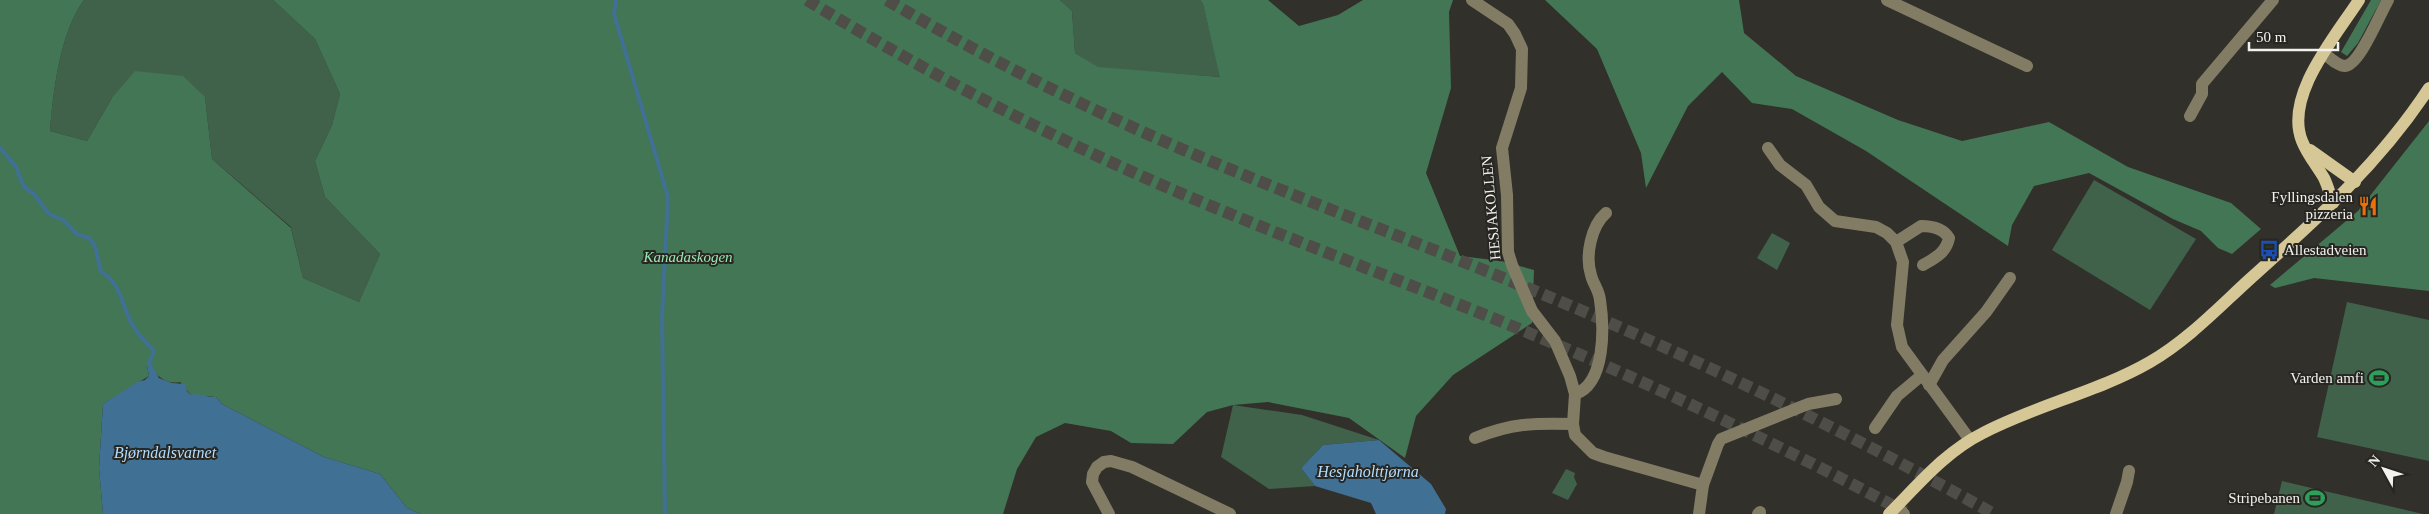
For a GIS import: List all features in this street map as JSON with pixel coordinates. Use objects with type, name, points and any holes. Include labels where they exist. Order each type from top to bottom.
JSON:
[{"type":"main road","points":[[2333,203],[2325,180],[2304,146],[2298,127],[2299,103],[2324,54],[2359,0]]},
{"type":"main road","points":[[1897,512],[1927,473],[1970,440],[2017,417],[2135,370],[2173,347],[2318,218],[2354,182],[2391,141],[2429,88]]},
{"type":"main road","points":[[2304,146],[2354,182]]},
{"type":"street","name":"HESJAKOLLEN","points":[[1472,0],[1508,24],[1522,49],[1521,88],[1502,148],[1507,195],[1508,252],[1517,280],[1532,311],[1555,341],[1570,376],[1575,394],[1573,424]]},
{"type":"street","points":[[1887,0],[2027,66]]},
{"type":"street","points":[[2190,116],[2202,94],[2202,84],[2273,0]]},
{"type":"street","points":[[2324,54],[2340,65],[2346,66],[2352,63],[2362,51],[2388,0]]},
{"type":"street","points":[[1768,148],[1780,165],[1806,185],[1819,207],[1835,221],[1876,227],[1896,242],[1903,262],[1903,278],[1898,299],[1898,334],[1902,347],[1970,440]]},
{"type":"street","points":[[1575,394],[1583,392],[1589,384],[1601,353],[1601,301],[1599,290],[1590,274],[1589,258],[1593,235],[1606,213]]},
{"type":"street","points":[[1896,242],[1921,226],[1945,232],[1949,238],[1947,247],[1937,257],[1923,265]]},
{"type":"street","points":[[1875,428],[1897,396],[1925,380],[1944,360],[1986,312],[2010,278]]},
{"type":"street","points":[[1699,514],[1703,485],[1721,440],[1808,404],[1836,399]]},
{"type":"street","points":[[1475,438],[1518,424],[1573,424],[1576,435],[1593,453],[1703,485]]},
{"type":"street","points":[[1109,514],[1092,482],[1093,474],[1097,467],[1104,462],[1111,461],[1132,467],[1230,514]]},
{"type":"street","points":[[2116,514],[2128,482],[2129,471]]},
{"type":"green space","name":"Kanadaskogen","points":[[0,0],[84,0],[69,28],[63,45],[53,99],[50,131],[87,141],[112,98],[135,71],[183,76],[205,97],[212,159],[291,228],[303,278],[359,302],[380,254],[325,197],[315,161],[332,125],[340,94],[315,39],[273,0],[1060,0],[1072,11],[1075,53],[1098,67],[1220,77],[1203,4],[1200,0],[1268,0],[1299,26],[1338,15],[1363,0],[1453,0],[1449,12],[1451,88],[1426,173],[1460,256],[1501,261],[1534,270],[1532,323],[1453,375],[1416,416],[1405,458],[1349,418],[1268,402],[1233,405],[1207,412],[1173,444],[1131,443],[1111,431],[1065,423],[1036,437],[1017,469],[1003,514],[421,514],[407,508],[380,474],[324,457],[222,404],[216,397],[191,395],[180,382],[166,381],[147,365],[149,376],[103,404],[99,468],[103,514],[0,514]]},
{"type":"green space","points":[[84,0],[273,0],[315,39],[340,94],[332,125],[315,161],[325,197],[380,254],[359,302],[303,278],[291,227],[212,159],[205,97],[112,98],[87,141],[50,131],[53,99],[63,45],[76,13]]},
{"type":"green space","points":[[1060,0],[1200,0],[1203,4],[1221,77],[1098,68],[1075,53],[1072,11]]},
{"type":"green space","points":[[1545,0],[1739,0],[1744,33],[1796,76],[1898,120],[1962,141],[2049,122],[2128,167],[2231,203],[2261,229],[2232,254],[2218,248],[2201,231],[2173,219],[2089,173],[2034,186],[2012,225],[2008,246],[1866,151],[1792,109],[1752,103],[1722,72],[1688,106],[1646,188],[1641,153],[1597,49]]},
{"type":"green space","points":[[2371,0],[2381,0],[2358,43],[2347,56],[2341,52]]},
{"type":"green space","points":[[2429,121],[2429,291],[2314,278],[2275,288],[2270,285],[2358,211]]},
{"type":"green space","points":[[2094,180],[2196,239],[2150,310],[2052,250]]},
{"type":"green space","points":[[1772,233],[1790,243],[1777,270],[1757,258]]},
{"type":"green space","name":"Varden amfi","points":[[2347,302],[2429,320],[2429,461],[2317,437]]},
{"type":"green space","points":[[1233,405],[1302,415],[1379,440],[1323,445],[1301,468],[1315,486],[1269,489],[1221,457]]},
{"type":"green space","points":[[1566,469],[1575,473],[1574,477],[1577,484],[1568,500],[1552,493]]},
{"type":"green space","name":"Stripebanen","points":[[2282,481],[2423,514],[2274,514]]},
{"type":"water","name":"Bjørndalsvatnet","points":[[151,363],[159,378],[172,383],[185,384],[187,391],[191,395],[216,397],[222,404],[324,457],[380,474],[407,508],[421,514],[103,514],[99,468],[103,404],[137,382],[145,380],[149,376],[147,365]]},
{"type":"water","name":"Hesjaholttjørna","points":[[1379,440],[1431,484],[1446,509],[1445,514],[1376,514],[1371,503],[1315,486],[1301,468],[1323,445]]},
{"type":"waterway","points":[[616,0],[614,14],[668,197],[662,317],[665,514]]},
{"type":"waterway","points":[[0,148],[16,167],[24,187],[34,194],[49,214],[63,220],[77,234],[89,238],[95,246],[101,272],[117,288],[136,331],[154,351],[149,363]]},
{"type":"tunnel","points":[[807,0],[894,51],[982,99],[1072,144],[1211,206],[1593,360],[1728,422],[1905,512]]},
{"type":"tunnel","points":[[887,0],[1014,70],[1143,132],[1231,170],[1560,301],[1686,357],[1872,448],[1994,514]]},
{"type":"place","name":"Fyllingsdalen pizzeria","points":[[2368,206]]},
{"type":"place","name":"Allestadveien","points":[[2269,250]]},
{"type":"place","name":"Varden amfi","points":[[2379,378]]},
{"type":"place","name":"Stripebanen","points":[[2315,498]]}]
